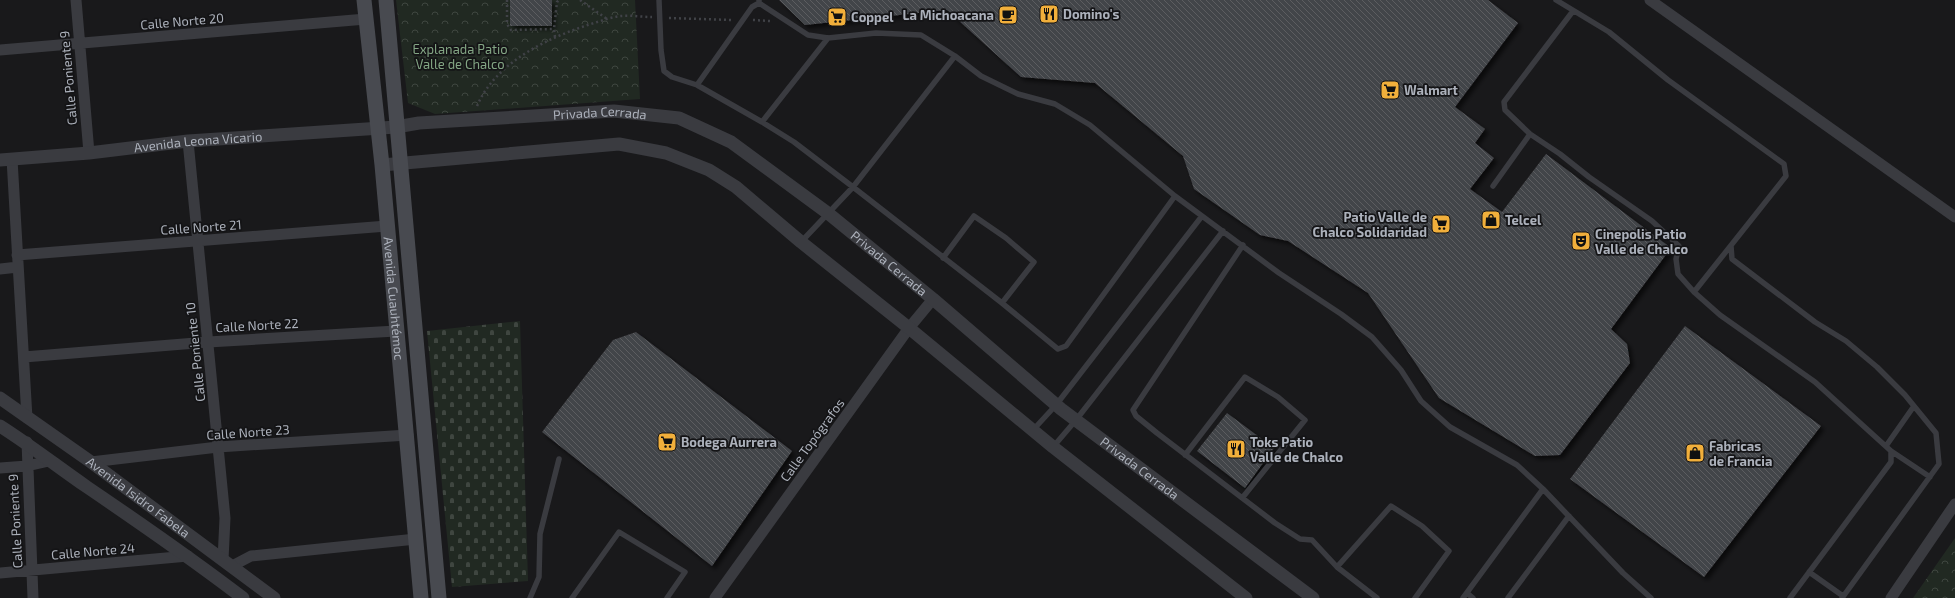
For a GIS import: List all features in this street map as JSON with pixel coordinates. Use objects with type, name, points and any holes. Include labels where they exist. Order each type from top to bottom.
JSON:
[{"type":"main road","name":"Avenida Cuauhtémoc","points":[[364,0],[382,165],[396,331],[408,435],[421,598]]},
{"type":"main road","name":"Avenida Cuauhtémoc","points":[[386,0],[396,127],[439,598]]},
{"type":"street","name":"Calle Poniente 9","points":[[76,0],[89,153]]},
{"type":"street","points":[[1650,0],[1955,217]]},
{"type":"street","name":"Calle Norte 20","points":[[0,50],[366,19]]},
{"type":"street","name":"Privada Cerrada","points":[[396,127],[419,123],[614,112],[679,118],[731,142],[829,214],[933,299],[1076,420],[1308,597]]},
{"type":"street","name":"Avenida Leona Vicario","points":[[6,159],[89,153],[188,141],[396,127]]},
{"type":"street","name":"Calle Poniente 10","points":[[188,141],[218,447],[227,563]]},
{"type":"street","points":[[382,165],[400,162],[619,144],[666,153],[709,170],[736,187],[801,242],[909,328],[1053,447],[1246,598]]},
{"type":"street","points":[[6,159],[18,267],[27,418]]},
{"type":"street","name":"Calle Norte 21","points":[[17,255],[387,226]]},
{"type":"street","points":[[0,269],[18,267]]},
{"type":"street","name":"Calle Topógrafos","points":[[716,598],[909,328],[933,299]]},
{"type":"street","name":"Calle Norte 22","points":[[24,357],[208,342],[396,331]]},
{"type":"street","name":"Avenida Isidro Fabela","points":[[0,398],[91,462],[274,598]]},
{"type":"street","name":"Avenida Isidro Fabela","points":[[0,426],[27,442],[49,461],[188,556],[243,598]]},
{"type":"street","name":"Calle Norte 23","points":[[91,462],[218,447],[408,435]]},
{"type":"street","name":"Calle Poniente 9","points":[[27,442],[33,598]]},
{"type":"street","points":[[0,468],[27,466],[49,461]]},
{"type":"street","points":[[1891,598],[1955,504]]},
{"type":"street","points":[[227,563],[251,556],[416,539]]},
{"type":"street","name":"Calle Norte 24","points":[[0,573],[188,556]]},
{"type":"lane","points":[[659,0],[661,50],[664,71],[672,77],[697,85],[762,122],[853,186],[1058,349],[1066,346],[1176,196]]},
{"type":"lane","points":[[1556,0],[1609,32],[1668,80],[1784,164],[1786,176],[1694,292]]},
{"type":"lane","points":[[697,85],[752,7],[759,2],[808,35],[828,38],[876,33],[922,34],[955,56],[981,76],[1018,94],[1055,104],[1090,125],[1176,196],[1279,273],[1342,314],[1372,336],[1401,370],[1421,401],[1450,427],[1517,465],[1543,489],[1623,573],[1651,598]]},
{"type":"lane","points":[[1573,11],[1504,102],[1505,110],[1530,134],[1652,221],[1679,246],[1676,259],[1678,274],[1694,292],[1720,315],[1815,382],[1889,449],[1930,477]]},
{"type":"lane","points":[[762,122],[828,38]]},
{"type":"lane","points":[[801,242],[829,214],[853,186],[955,56]]},
{"type":"lane","points":[[1492,186],[1530,134]]},
{"type":"lane","points":[[943,258],[974,216],[1006,238],[1034,262],[1002,303]]},
{"type":"lane","points":[[1033,430],[1056,404],[1202,216]]},
{"type":"lane","points":[[1053,447],[1076,420],[1223,231]]},
{"type":"lane","points":[[1243,246],[1133,410],[1136,416],[1185,455],[1243,497],[1275,523],[1300,539],[1312,540],[1337,567],[1377,598]]},
{"type":"lane","points":[[1730,246],[1732,259],[1815,322],[1846,341],[1877,367],[1914,406],[1936,433],[1939,464],[1842,597],[1809,572]]},
{"type":"lane","points":[[1185,455],[1245,377],[1278,397],[1305,420],[1243,497]]},
{"type":"lane","points":[[1790,598],[1891,462],[1889,449],[1914,406]]},
{"type":"lane","points":[[530,598],[540,577],[540,534],[559,459]]},
{"type":"lane","points":[[1473,598],[1465,596],[1543,489]]},
{"type":"lane","points":[[1337,567],[1392,506],[1422,526],[1449,551],[1415,598]]},
{"type":"lane","points":[[1508,598],[1569,516]]},
{"type":"lane","points":[[572,598],[618,532],[685,572],[666,598]]},
{"type":"path","points":[[506,0],[507,24],[510,30],[554,29]]},
{"type":"path","points":[[555,37],[554,29],[557,2],[559,0]]},
{"type":"path","points":[[580,0],[608,19]]},
{"type":"path","points":[[471,120],[483,93],[492,82],[522,55],[555,37],[608,19],[621,16],[788,22]]},
{"type":"green space","name":"Explanada Patio Valle de Chalco","points":[[396,0],[635,0],[640,99],[435,114],[408,103]]},
{"type":"green space","points":[[520,321],[528,581],[452,587],[427,331]]},
{"type":"green space","points":[[1955,538],[1955,598],[1913,598]]},
{"type":"building","points":[[510,0],[552,0],[552,26],[510,26]]},
{"type":"building","name":"Patio Valle de Chalco Solidaridad","points":[[779,0],[1488,0],[1518,23],[1455,107],[1485,129],[1475,143],[1494,158],[1470,189],[1502,212],[1546,154],[1671,248],[1611,329],[1627,344],[1630,363],[1560,455],[1535,456],[1439,398],[1368,293],[1288,241],[1260,235],[1194,189],[1183,156],[1095,83],[1021,77],[947,10],[805,25]]},
{"type":"building","name":"Fabricas de Francia","points":[[1685,326],[1821,426],[1704,577],[1570,479]]},
{"type":"building","name":"Bodega Aurrera","points":[[636,332],[792,451],[712,566],[542,432],[613,340]]},
{"type":"building","name":"Toks Patio Valle de Chalco","points":[[1227,413],[1274,448],[1245,488],[1197,451]]},
{"type":"place","name":"Domino's","points":[[1049,14]]},
{"type":"place","name":"La Michoacana","points":[[1008,15]]},
{"type":"place","name":"Coppel","points":[[837,17]]},
{"type":"place","name":"Walmart","points":[[1390,90]]},
{"type":"place","name":"Telcel","points":[[1491,220]]},
{"type":"place","name":"Patio Valle de Chalco Solidaridad","points":[[1441,224]]},
{"type":"place","name":"Cinepolis Patio Valle de Chalco","points":[[1581,241]]},
{"type":"place","name":"Bodega Aurrera","points":[[667,442]]},
{"type":"place","name":"Toks Patio Valle de Chalco","points":[[1236,449]]},
{"type":"place","name":"Fabricas de Francia","points":[[1695,453]]}]
